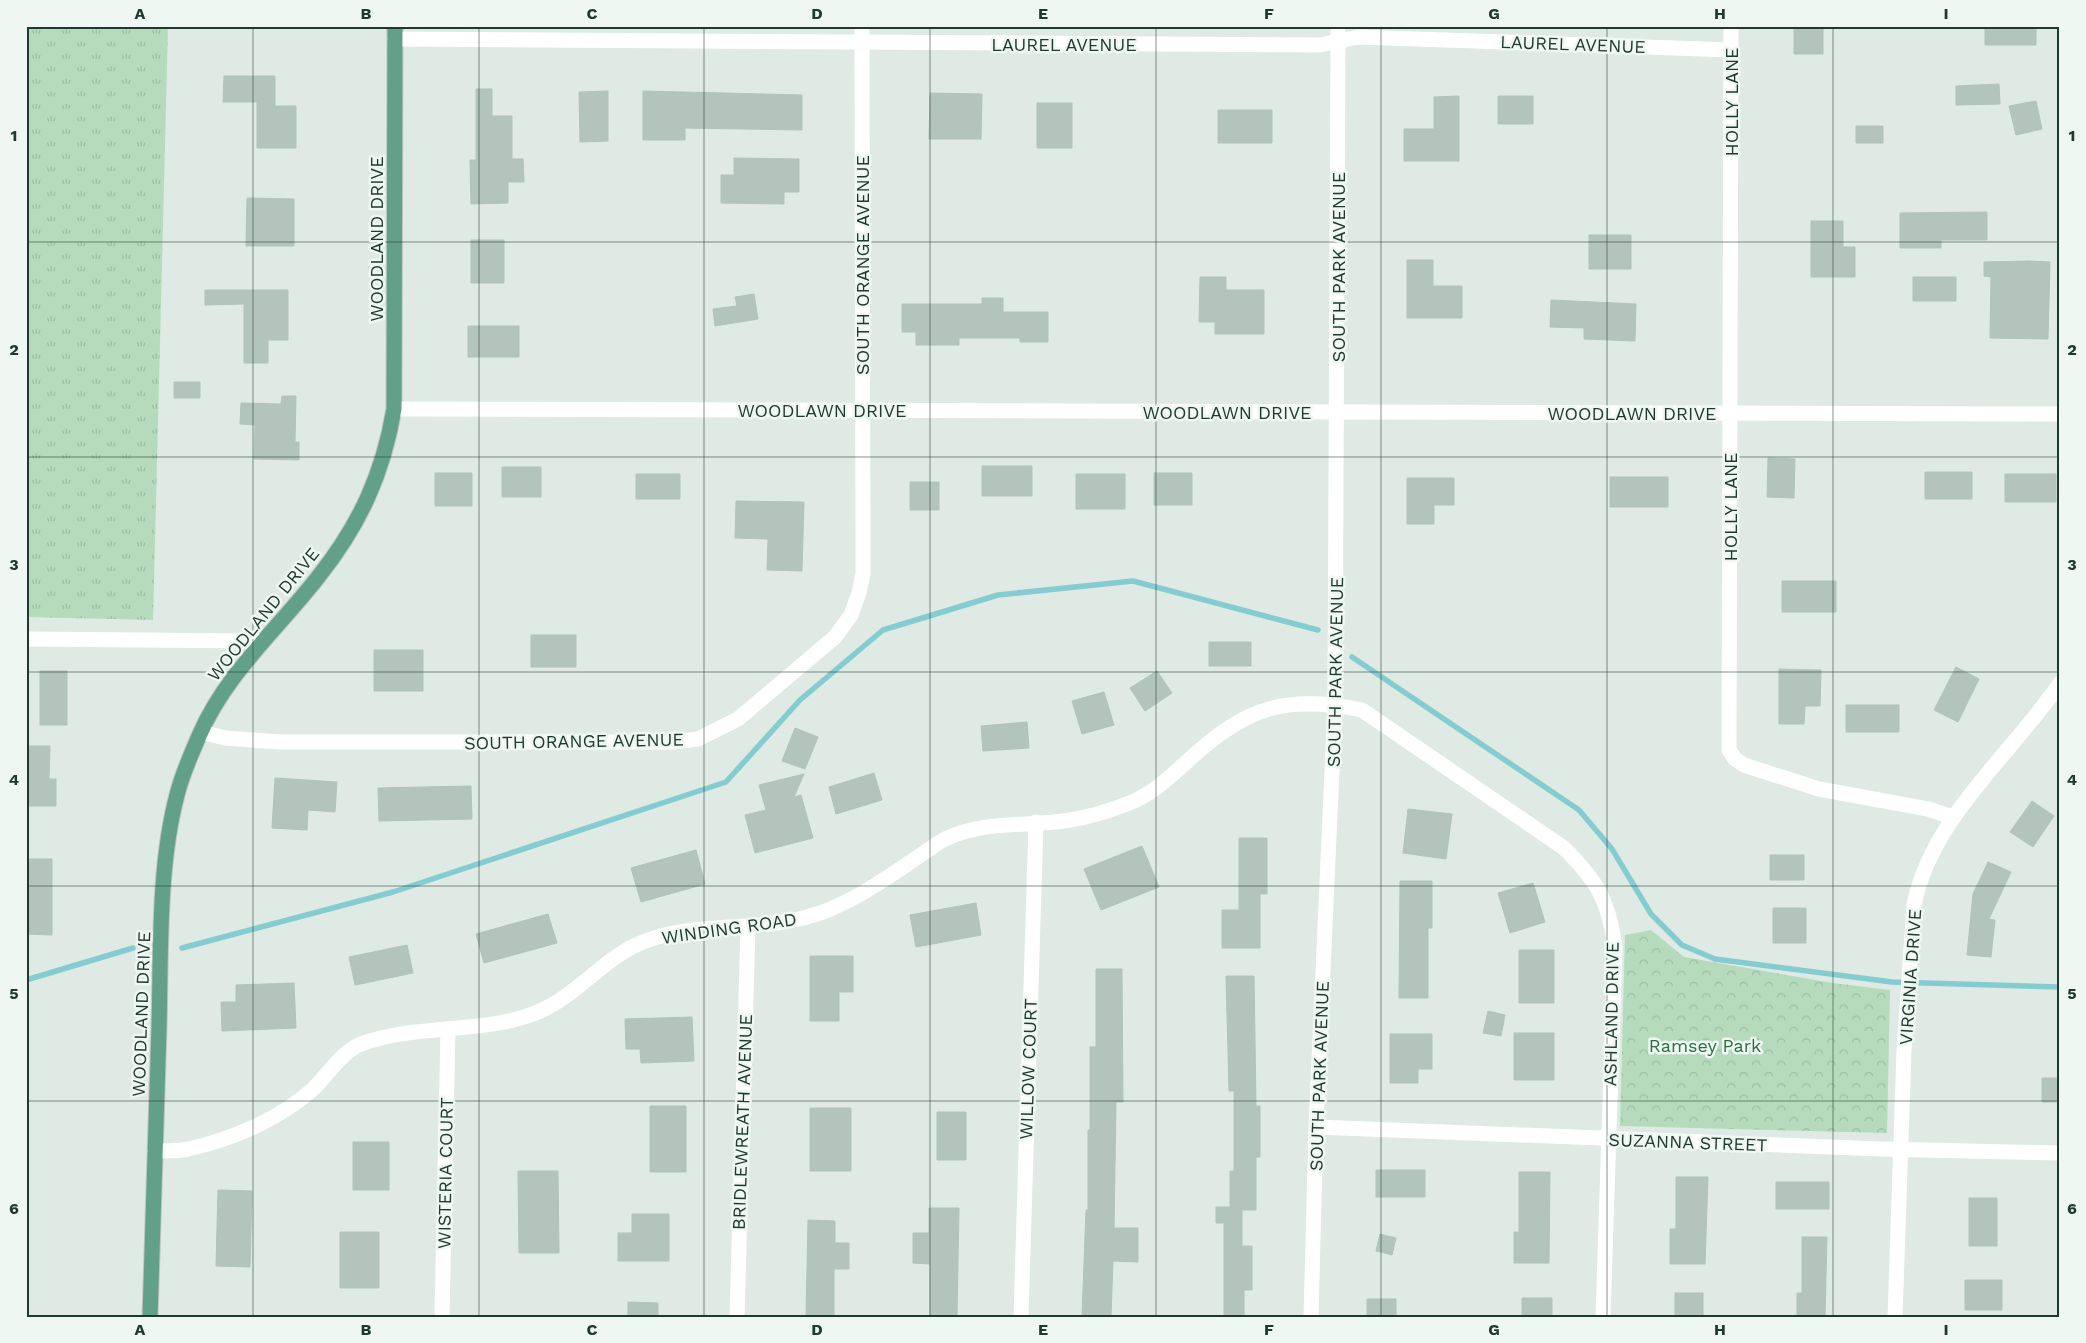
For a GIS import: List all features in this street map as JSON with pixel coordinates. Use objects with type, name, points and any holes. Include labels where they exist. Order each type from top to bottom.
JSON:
[{"type":"main road","name":"WOODLAND DRIVE","points":[[150,1317],[161,965],[168,850],[177,794],[201,732],[235,674],[319,577],[344,542],[366,506],[387,446],[394,409],[395,33]]},
{"type":"street","name":"SOUTH ORANGE AVENUE","points":[[201,732],[225,738],[280,742],[673,742],[698,739],[720,730],[738,719],[835,637],[851,615],[860,593],[863,574],[862,26]]},
{"type":"street","name":"HOLLY LANE","points":[[1732,26],[1728,744],[1732,754],[1744,765],[1819,789],[1928,808],[1953,817]]},
{"type":"street","name":"LAUREL AVENUE","points":[[395,33],[862,42],[1320,45],[1338,34],[1358,37],[1731,50]]},
{"type":"street","name":"SOUTH PARK AVENUE","points":[[1311,1317],[1316,1127],[1336,704],[1338,34]]},
{"type":"street","name":"WOODLAWN DRIVE","points":[[394,409],[2060,414]]},
{"type":"street","points":[[26,639],[263,641]]},
{"type":"street","name":"VIRGINIA DRIVE","points":[[1895,1317],[1900,1150],[1908,993],[1918,887],[1936,846],[1953,817],[2060,683]]},
{"type":"street","name":"WINDING ROAD","points":[[155,1151],[186,1150],[245,1131],[301,1100],[347,1054],[363,1043],[396,1035],[486,1025],[539,1012],[560,1000],[639,943],[670,933],[748,927],[806,918],[853,898],[944,839],[991,826],[1068,820],[1132,802],[1164,783],[1207,743],[1253,714],[1278,705],[1306,703],[1336,704]]},
{"type":"street","name":"ASHLAND DRIVE","points":[[1336,704],[1362,710],[1564,848],[1584,868],[1600,890],[1611,918],[1615,946],[1603,1317]]},
{"type":"street","name":"WILLOW COURT","points":[[1021,1317],[1036,822]]},
{"type":"street","name":"BRIDLEWREATH AVENUE","points":[[737,1317],[748,927]]},
{"type":"street","name":"WISTERIA COURT","points":[[442,1317],[448,1029]]},
{"type":"street","name":"SUZANNA STREET","points":[[1316,1127],[1900,1150],[2060,1153]]},
{"type":"green space","points":[[26,26],[168,26],[153,620],[26,617]]},
{"type":"green space","name":"Ramsey Park","points":[[1651,930],[1684,957],[1833,983],[1890,990],[1887,1133],[1620,1126],[1625,935]]},
{"type":"building","points":[[1794,26],[1823,26],[1823,54],[1794,54]]},
{"type":"building","points":[[1985,26],[2036,26],[2036,45],[1985,45]]},
{"type":"building","points":[[224,76],[275,76],[275,106],[296,106],[296,148],[257,148],[257,102],[223,102]]},
{"type":"building","points":[[1999,84],[2000,104],[1956,105],[1956,86]]},
{"type":"building","points":[[476,89],[492,89],[492,116],[512,116],[512,159],[523,159],[524,182],[508,182],[508,203],[471,204],[470,160],[476,160]]},
{"type":"building","points":[[608,91],[608,141],[580,142],[579,92]]},
{"type":"building","points":[[643,91],[802,95],[802,130],[685,128],[685,140],[643,140]]},
{"type":"building","points":[[930,93],[982,94],[981,139],[929,139]]},
{"type":"building","points":[[1459,96],[1459,161],[1404,161],[1404,129],[1434,129],[1434,97]]},
{"type":"building","points":[[1498,96],[1533,96],[1533,124],[1498,124]]},
{"type":"building","points":[[2036,101],[2042,129],[2016,135],[2009,106]]},
{"type":"building","points":[[1037,103],[1072,103],[1072,148],[1037,148]]},
{"type":"building","points":[[1218,110],[1272,110],[1272,143],[1218,143]]},
{"type":"building","points":[[1856,126],[1883,126],[1883,143],[1856,143]]},
{"type":"building","points":[[734,158],[799,159],[799,192],[784,192],[784,204],[721,203],[721,175],[734,175]]},
{"type":"building","points":[[247,198],[294,199],[294,246],[246,246]]},
{"type":"building","points":[[1987,212],[1987,240],[1941,240],[1941,248],[1900,248],[1900,213]]},
{"type":"building","points":[[1811,221],[1843,221],[1843,247],[1855,247],[1855,277],[1811,277]]},
{"type":"building","points":[[1589,235],[1631,235],[1631,269],[1589,269]]},
{"type":"building","points":[[471,240],[504,240],[504,283],[471,283]]},
{"type":"building","points":[[1407,260],[1433,260],[1433,286],[1462,286],[1462,318],[1407,318]]},
{"type":"building","points":[[1984,262],[2050,262],[2048,339],[1990,338],[1991,277],[1984,276]]},
{"type":"building","points":[[1200,277],[1226,277],[1226,290],[1264,290],[1264,334],[1215,334],[1215,322],[1199,322]]},
{"type":"building","points":[[1913,277],[1956,277],[1956,301],[1913,301]]},
{"type":"building","points":[[205,290],[288,290],[288,340],[268,340],[268,363],[244,363],[244,304],[205,305]]},
{"type":"building","points":[[754,294],[758,319],[715,326],[713,309],[737,306],[735,297]]},
{"type":"building","points":[[982,298],[1003,298],[1003,312],[1048,312],[1048,342],[1020,342],[1020,338],[959,338],[959,345],[916,345],[916,332],[902,332],[902,304],[982,304]]},
{"type":"building","points":[[1551,300],[1636,304],[1635,341],[1584,339],[1584,328],[1550,327]]},
{"type":"building","points":[[468,326],[519,326],[519,357],[468,357]]},
{"type":"building","points":[[174,382],[200,382],[200,398],[174,398]]},
{"type":"building","points":[[282,396],[296,396],[295,442],[299,442],[299,460],[254,459],[255,425],[240,424],[241,403],[281,404]]},
{"type":"building","points":[[1768,458],[1795,459],[1794,498],[1767,497]]},
{"type":"building","points":[[982,466],[1032,466],[1032,496],[982,496]]},
{"type":"building","points":[[502,467],[541,467],[541,497],[502,497]]},
{"type":"building","points":[[1925,472],[1972,472],[1972,499],[1925,499]]},
{"type":"building","points":[[435,473],[472,473],[472,506],[435,506]]},
{"type":"building","points":[[1154,473],[1192,473],[1192,505],[1154,505]]},
{"type":"building","points":[[636,474],[680,474],[680,499],[636,499]]},
{"type":"building","points":[[1076,474],[1125,474],[1125,509],[1076,509]]},
{"type":"building","points":[[2005,474],[2056,474],[2056,502],[2005,502]]},
{"type":"building","points":[[1610,477],[1668,477],[1668,507],[1610,507]]},
{"type":"building","points":[[1407,478],[1454,478],[1454,505],[1434,505],[1434,524],[1407,524]]},
{"type":"building","points":[[910,482],[939,482],[939,510],[910,510]]},
{"type":"building","points":[[736,501],[804,502],[802,571],[767,570],[768,539],[735,538]]},
{"type":"building","points":[[1782,581],[1836,581],[1836,612],[1782,612]]},
{"type":"building","points":[[531,635],[576,635],[576,667],[531,667]]},
{"type":"building","points":[[1209,642],[1251,642],[1251,666],[1209,666]]},
{"type":"building","points":[[374,650],[423,650],[423,691],[374,691]]},
{"type":"building","points":[[1956,667],[1979,679],[1958,722],[1934,710]]},
{"type":"building","points":[[1779,669],[1821,670],[1820,706],[1805,706],[1804,724],[1779,724]]},
{"type":"building","points":[[40,671],[67,671],[67,725],[40,725]]},
{"type":"building","points":[[1157,671],[1172,693],[1145,711],[1130,688]]},
{"type":"building","points":[[1104,692],[1114,725],[1082,734],[1072,701]]},
{"type":"building","points":[[1846,705],[1899,705],[1899,732],[1846,732]]},
{"type":"building","points":[[1027,722],[1029,748],[983,751],[981,726]]},
{"type":"building","points":[[795,728],[818,737],[805,769],[782,761]]},
{"type":"building","points":[[26,746],[50,746],[49,779],[56,779],[56,806],[26,806]]},
{"type":"building","points":[[874,773],[882,800],[836,814],[829,787]]},
{"type":"building","points":[[804,774],[794,797],[801,795],[813,838],[755,853],[745,815],[766,810],[759,785]]},
{"type":"building","points":[[275,778],[337,782],[335,812],[308,810],[307,830],[272,828]]},
{"type":"building","points":[[471,786],[472,819],[379,821],[378,788]]},
{"type":"building","points":[[2032,801],[2054,816],[2033,847],[2010,832]]},
{"type":"building","points":[[1408,809],[1452,814],[1446,859],[1403,853]]},
{"type":"building","points":[[1239,838],[1267,838],[1267,894],[1260,894],[1260,948],[1222,948],[1222,910],[1239,910]]},
{"type":"building","points":[[1142,846],[1159,887],[1101,910],[1084,869]]},
{"type":"building","points":[[696,850],[705,884],[641,902],[631,868]]},
{"type":"building","points":[[1770,855],[1804,855],[1804,880],[1770,880]]},
{"type":"building","points":[[26,859],[52,859],[52,935],[26,934]]},
{"type":"building","points":[[1988,862],[2011,872],[1989,919],[1995,920],[1991,957],[1967,955],[1973,894]]},
{"type":"building","points":[[1400,881],[1432,881],[1432,928],[1428,928],[1428,998],[1399,998]]},
{"type":"building","points":[[1533,883],[1545,922],[1510,933],[1498,893]]},
{"type":"building","points":[[976,903],[981,935],[916,947],[910,915]]},
{"type":"building","points":[[1773,908],[1806,908],[1806,943],[1773,943]]},
{"type":"building","points":[[548,914],[557,943],[484,963],[476,934]]},
{"type":"building","points":[[407,945],[413,973],[355,985],[349,957]]},
{"type":"building","points":[[1519,950],[1554,950],[1554,1003],[1519,1003]]},
{"type":"building","points":[[810,956],[853,956],[853,992],[839,992],[839,1021],[810,1021]]},
{"type":"building","points":[[1096,969],[1122,969],[1123,1102],[1116,1102],[1114,1228],[1138,1228],[1138,1262],[1113,1261],[1111,1317],[1082,1317],[1086,1210],[1088,1210],[1090,1047],[1096,1047]]},
{"type":"building","points":[[1226,976],[1254,976],[1256,1106],[1260,1106],[1260,1157],[1256,1157],[1256,1210],[1242,1210],[1242,1246],[1252,1246],[1252,1290],[1244,1290],[1244,1317],[1224,1317],[1224,1223],[1216,1223],[1216,1207],[1230,1207],[1230,1171],[1234,1171],[1234,1091],[1229,1091]]},
{"type":"building","points":[[294,983],[296,1028],[222,1031],[221,1002],[236,1002],[236,985]]},
{"type":"building","points":[[1488,1011],[1505,1015],[1501,1036],[1483,1033]]},
{"type":"building","points":[[692,1017],[694,1061],[641,1063],[640,1049],[626,1049],[625,1019]]},
{"type":"building","points":[[1514,1033],[1554,1033],[1554,1080],[1514,1080]]},
{"type":"building","points":[[1390,1034],[1432,1034],[1432,1069],[1418,1069],[1418,1083],[1390,1083]]},
{"type":"building","points":[[2042,1078],[2060,1078],[2060,1102],[2042,1102]]},
{"type":"building","points":[[650,1106],[686,1106],[686,1172],[650,1172]]},
{"type":"building","points":[[810,1108],[851,1108],[851,1171],[810,1171]]},
{"type":"building","points":[[937,1112],[966,1112],[966,1160],[937,1160]]},
{"type":"building","points":[[353,1142],[389,1142],[389,1190],[353,1190]]},
{"type":"building","points":[[1376,1170],[1425,1170],[1425,1197],[1376,1197]]},
{"type":"building","points":[[518,1171],[558,1171],[559,1253],[519,1253]]},
{"type":"building","points":[[1519,1172],[1550,1172],[1549,1263],[1514,1263],[1514,1232],[1519,1232]]},
{"type":"building","points":[[1676,1177],[1708,1177],[1705,1264],[1670,1264],[1670,1229],[1676,1229]]},
{"type":"building","points":[[1776,1182],[1829,1182],[1829,1209],[1776,1209]]},
{"type":"building","points":[[218,1190],[252,1191],[250,1267],[216,1266]]},
{"type":"building","points":[[1969,1198],[1997,1198],[1997,1246],[1969,1246]]},
{"type":"building","points":[[929,1208],[959,1208],[957,1317],[930,1317],[930,1264],[913,1263],[913,1233],[929,1233]]},
{"type":"building","points":[[632,1214],[669,1214],[669,1261],[618,1261],[618,1233],[632,1233]]},
{"type":"building","points":[[808,1220],[835,1221],[835,1243],[849,1243],[849,1269],[834,1269],[834,1317],[806,1317]]},
{"type":"building","points":[[340,1232],[379,1232],[379,1288],[340,1288]]},
{"type":"building","points":[[1380,1234],[1396,1238],[1392,1255],[1376,1251]]},
{"type":"building","points":[[1802,1237],[1827,1237],[1825,1317],[1797,1317],[1797,1293],[1802,1293]]},
{"type":"building","points":[[1965,1280],[2002,1280],[2002,1310],[1965,1310]]},
{"type":"building","points":[[1675,1293],[1703,1293],[1703,1317],[1675,1317]]},
{"type":"building","points":[[1522,1298],[1552,1298],[1552,1317],[1522,1317]]},
{"type":"building","points":[[1367,1299],[1396,1299],[1396,1317],[1367,1317]]},
{"type":"building","points":[[628,1302],[658,1303],[658,1317],[628,1317]]},
{"type":"waterway","points":[[182,948],[393,892],[726,782],[800,700],[883,630],[998,595],[1133,581],[1318,630]]},
{"type":"waterway","points":[[1352,657],[1579,810],[1612,849],[1651,914],[1682,945],[1715,959],[1892,982],[2060,987]]},
{"type":"waterway","points":[[26,980],[133,948]]}]
